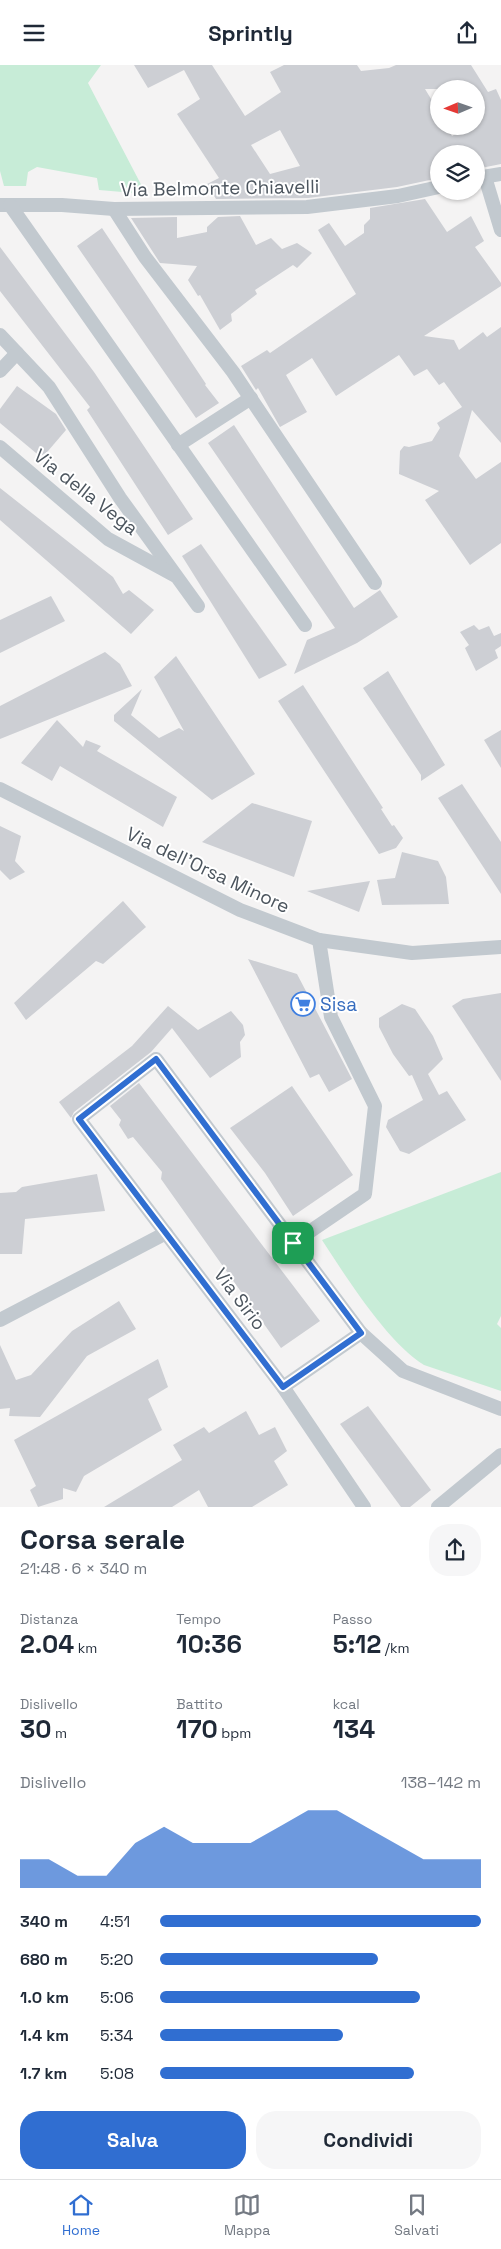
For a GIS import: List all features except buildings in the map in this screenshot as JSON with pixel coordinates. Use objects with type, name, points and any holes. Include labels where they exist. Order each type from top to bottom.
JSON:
[{"type":"street","points":[[485,177],[501,173]]},
{"type":"street","points":[[485,188],[501,230]]},
{"type":"street","name":"Via Belmonte Chiavelli","points":[[5,205],[62,205],[114,209],[307,207],[398,196],[430,189]]},
{"type":"street","points":[[5,205],[305,625]]},
{"type":"street","points":[[114,209],[145,257],[251,398],[375,583]]},
{"type":"street","points":[[0,335],[49,387],[120,498],[198,606]]},
{"type":"street","points":[[0,371],[17,353]]},
{"type":"street","points":[[178,445],[251,398]]},
{"type":"street","name":"Via della Vega","points":[[0,447],[108,539],[178,578]]},
{"type":"street","name":"Via dell'Orsa Minore","points":[[0,789],[240,910],[319,940],[412,953],[501,947]]},
{"type":"street","points":[[319,940],[331,1017],[375,1106],[365,1194],[293,1243],[361,1333],[403,1371],[501,1409]]},
{"type":"street","name":"Via Sirio","points":[[293,1243],[156,1059],[79,1119],[283,1387],[364,1507]]},
{"type":"street","points":[[0,1320],[166,1233]]},
{"type":"street","points":[[283,1387],[361,1333]]},
{"type":"street","points":[[438,1507],[501,1455]]},
{"type":"green space","points":[[0,65],[101,65],[88,83],[146,194],[99,190],[97,178],[37,167],[28,172],[26,186],[4,186],[0,171]]},
{"type":"green space","points":[[501,1172],[501,1316],[497,1324],[501,1328],[501,1391],[424,1365],[410,1355],[382,1326],[368,1308],[322,1240]]},
{"type":"place","name":"Sisa","points":[[303,1004]]},
{"type":"route","points":[[156,1059],[293,1243],[361,1333],[283,1387],[79,1119],[156,1059]]}]
